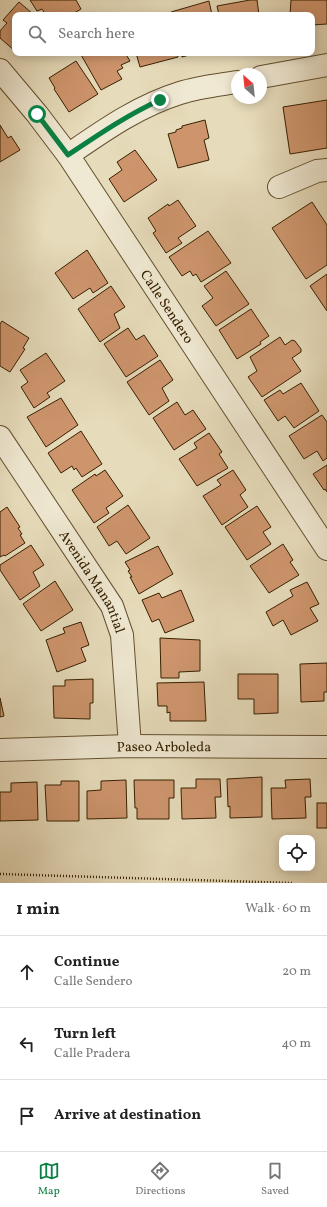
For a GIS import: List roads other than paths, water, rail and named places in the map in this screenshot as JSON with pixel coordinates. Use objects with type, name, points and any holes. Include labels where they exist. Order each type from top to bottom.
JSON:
[{"type":"street","points":[[267,76],[327,65]]},
{"type":"street","name":"Calle Sendero","points":[[0,70],[37,114],[68,155],[327,549]]},
{"type":"street","points":[[68,155],[126,117],[160,100],[182,92],[231,83]]},
{"type":"street","points":[[279,187],[324,176]]},
{"type":"street","name":"Avenida Manantial","points":[[0,437],[112,606],[122,635],[130,746]]},
{"type":"street","name":"Paseo Arboleda","points":[[0,750],[130,746],[327,747]]}]
